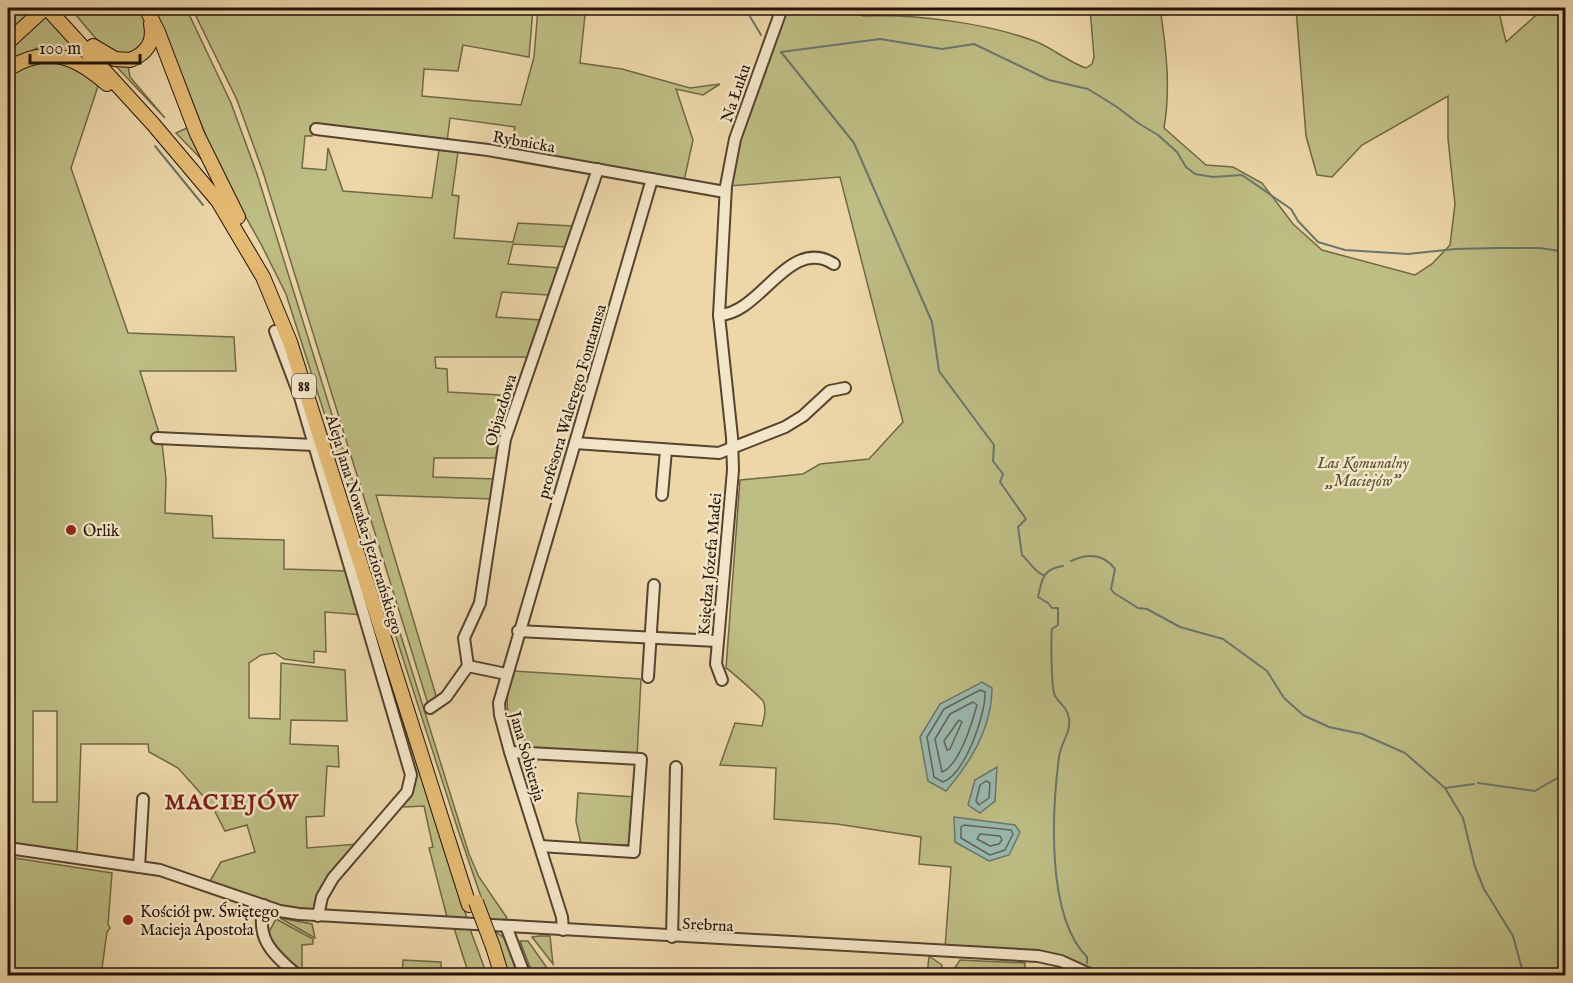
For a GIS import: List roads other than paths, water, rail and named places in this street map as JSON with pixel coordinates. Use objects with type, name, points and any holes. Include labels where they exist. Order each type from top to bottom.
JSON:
[{"type":"main road","name":"Aleja Jana Nowaka-Jeziorańskiego","points":[[58,8],[196,161],[239,219],[269,272],[297,339],[473,903]]},
{"type":"main road","points":[[93,46],[115,59],[126,61],[136,58],[148,47],[152,39],[147,9]]},
{"type":"main road","points":[[147,9],[209,162],[239,219]]},
{"type":"main road","name":"Aleja Jana Nowaka-Jeziorańskiego","points":[[42,11],[153,124],[218,201],[249,250],[276,305],[473,903],[489,949],[502,975]]},
{"type":"main road","points":[[8,42],[42,11]]},
{"type":"main road","points":[[8,69],[35,56],[55,55],[74,60],[96,75],[153,124]]},
{"type":"main road","name":"Aleja Jana Nowaka-Jeziorańskiego","points":[[489,949],[494,975]]},
{"type":"street","name":"Na Łuku","points":[[725,192],[735,139],[782,8]]},
{"type":"street","name":"Rybnicka","points":[[316,129],[488,150],[725,192]]},
{"type":"street","name":"Objazdowa","points":[[468,666],[464,638],[480,603],[505,439],[598,169]]},
{"type":"street","name":"profesora Walerego Fontanusa","points":[[506,674],[652,179]]},
{"type":"street","name":"Księdza Józefa Madei","points":[[722,681],[716,670],[717,641],[733,448],[719,315],[725,192]]},
{"type":"street","points":[[719,315],[736,311],[802,259],[822,258],[834,264]]},
{"type":"street","points":[[275,331],[315,445],[410,765],[409,787],[384,821],[333,878],[322,897],[318,916]]},
{"type":"street","points":[[575,443],[713,453],[733,448],[793,423],[830,391],[845,388]]},
{"type":"street","points":[[157,438],[315,445]]},
{"type":"street","points":[[662,495],[666,450]]},
{"type":"street","points":[[648,677],[654,585]]},
{"type":"street","points":[[518,631],[717,641]]},
{"type":"street","points":[[430,708],[446,697],[468,666],[506,674]]},
{"type":"street","name":"Jana Sobieraja","points":[[506,674],[499,709],[510,752],[562,917],[562,930]]},
{"type":"street","points":[[510,752],[641,759],[634,852],[540,846]]},
{"type":"street","points":[[672,937],[676,767]]},
{"type":"street","points":[[139,867],[143,800]]},
{"type":"street","name":"Srebrna","points":[[8,848],[139,867],[175,875],[287,913],[672,937],[1038,956],[1061,961],[1094,975]]},
{"type":"street","points":[[264,905],[261,932],[277,956],[298,975]]},
{"type":"street","points":[[506,926],[525,975]]},
{"type":"water","points":[[982,682],[992,688],[984,731],[972,756],[946,791],[928,781],[920,737],[940,704]]},
{"type":"water","points":[[997,767],[995,801],[980,813],[968,805],[975,780]]},
{"type":"water","points":[[954,817],[1015,825],[1020,832],[1009,855],[989,861],[955,842]]},
{"type":"waterway","points":[[745,8],[761,35]]},
{"type":"waterway","points":[[781,52],[880,39],[942,49],[974,44],[1049,80],[1088,89],[1158,135],[1177,152],[1186,167],[1195,174],[1213,177],[1242,175],[1291,209],[1298,221],[1318,242],[1345,250],[1408,254],[1496,248],[1540,248],[1566,252]]},
{"type":"waterway","points":[[781,52],[854,143],[932,322],[939,371],[994,445],[993,461],[1003,474],[1000,482],[1026,519],[1018,527],[1022,555],[1043,575]]},
{"type":"waterway","points":[[155,146],[203,205]]},
{"type":"waterway","points":[[1071,561],[1089,556],[1105,560],[1115,569],[1111,589],[1114,593],[1138,608],[1147,609],[1180,627],[1223,639],[1267,671],[1284,698],[1303,715],[1329,727],[1362,734],[1405,753],[1445,788],[1474,784]]},
{"type":"waterway","points":[[1063,566],[1047,572],[1038,597],[1052,608],[1058,608],[1058,625],[1052,629],[1053,684],[1055,696],[1069,719],[1069,729],[1059,757],[1055,805],[1055,862],[1058,890],[1064,916],[1074,939],[1087,957],[1087,963]]},
{"type":"waterway","points":[[1478,783],[1535,791],[1566,773]]},
{"type":"waterway","points":[[1445,788],[1463,818],[1475,867],[1484,889],[1513,936],[1524,976]]},
{"type":"place","name":"Orlik","points":[[71,530]]},
{"type":"place","name":"Kościół pw. Świętego Macieja Apostoła","points":[[128,920]]},
{"type":"district","name":"MACIEJÓW","points":[[232,801]]},
{"type":"park label","name":"Las Komunalny „Maciejów”","points":[[1363,471]]}]
